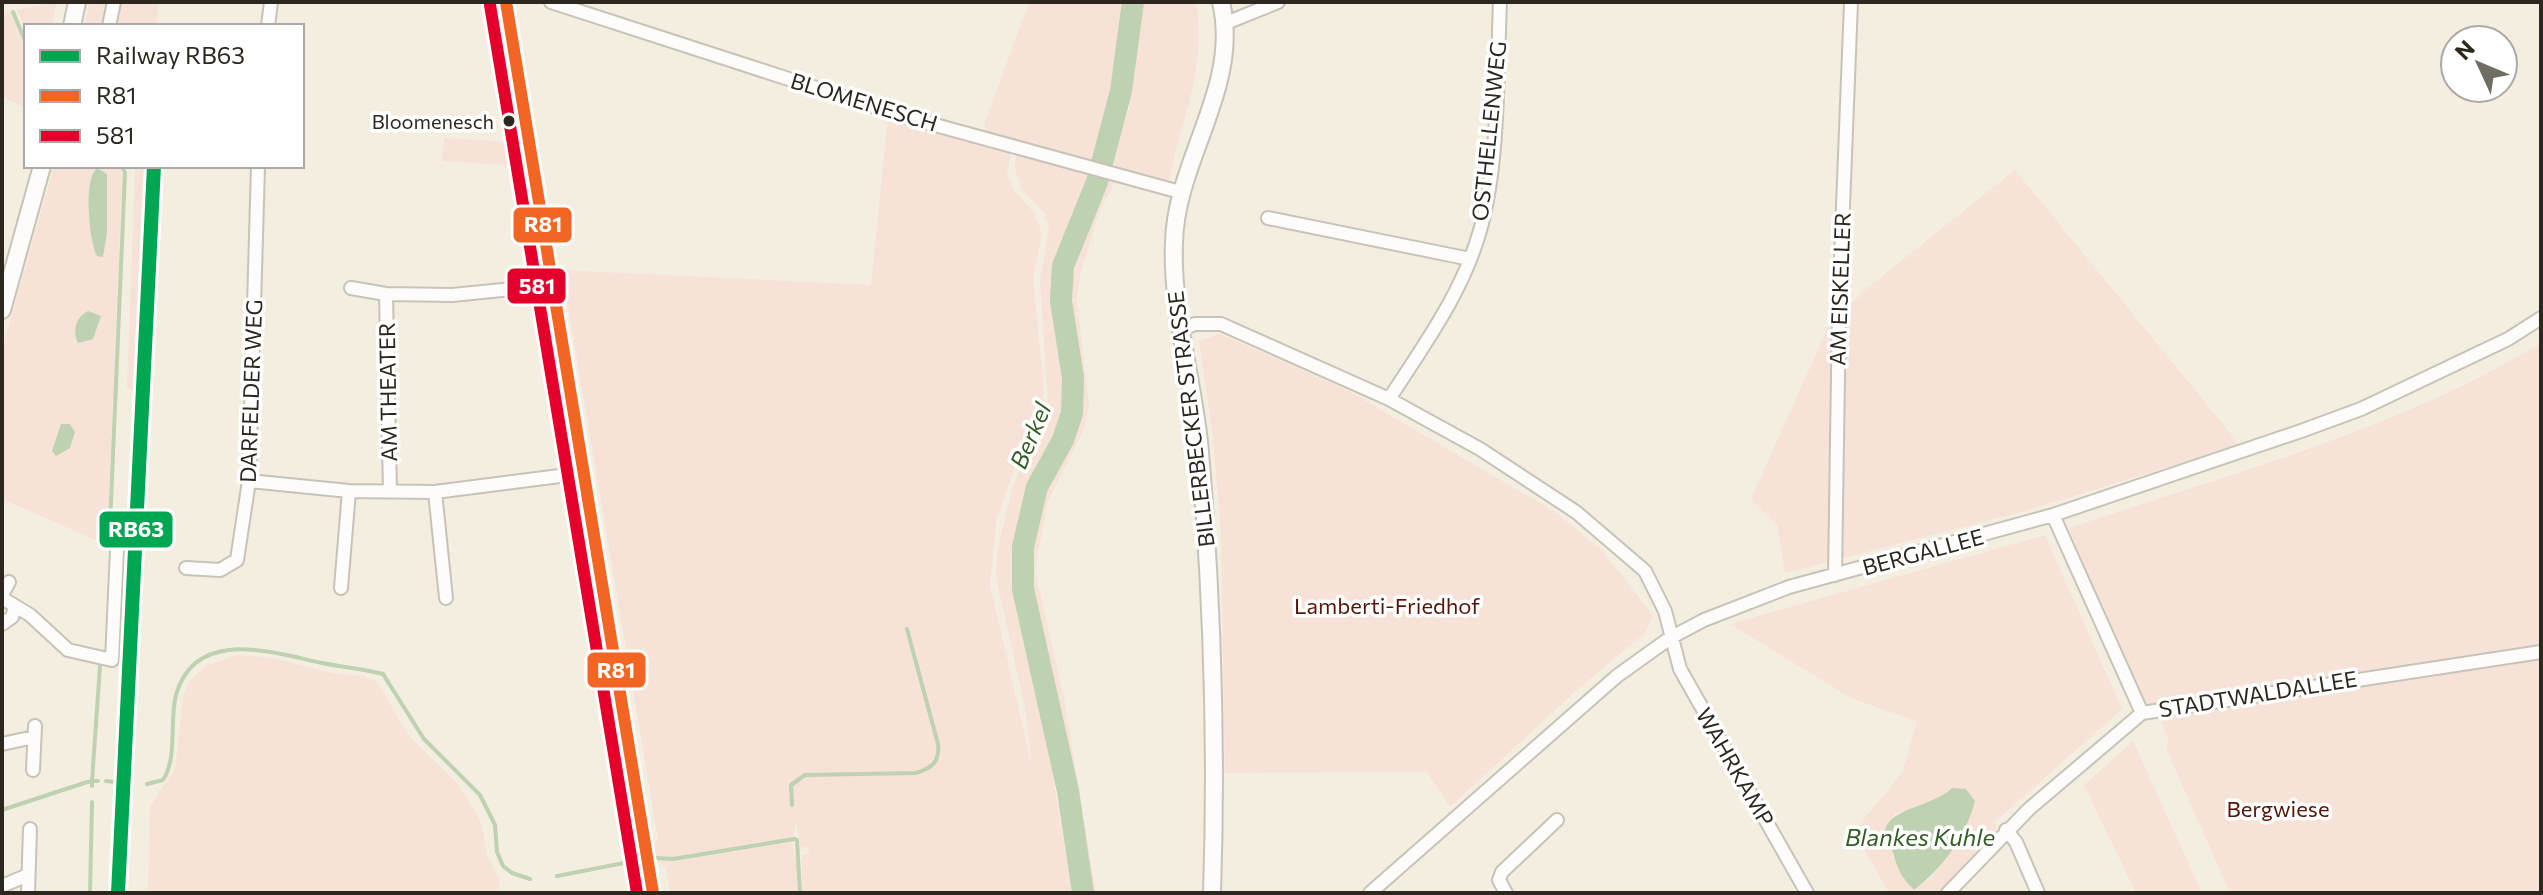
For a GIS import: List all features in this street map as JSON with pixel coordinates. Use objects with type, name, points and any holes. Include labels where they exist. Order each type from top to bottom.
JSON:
[{"type":"main road","points":[[72,24],[77,2]]},
{"type":"main road","name":"BILLERBECKER STRASSE","points":[[1212,893],[1208,560],[1200,448],[1180,330],[1174,240],[1180,192],[1213,108],[1226,23],[1221,2]]},
{"type":"main road","points":[[2,310],[41,168]]},
{"type":"street","points":[[109,24],[114,2]]},
{"type":"street","points":[[268,24],[271,2]]},
{"type":"street","points":[[506,2],[653,893]]},
{"type":"street","name":"BLOMENESCH","points":[[551,2],[906,117],[1180,192]]},
{"type":"street","points":[[1226,23],[1278,2]]},
{"type":"street","name":"OSTHELLENWEG","points":[[1389,399],[1454,295],[1481,226],[1487,192],[1500,2]]},
{"type":"street","name":"AM EISKELLER","points":[[1835,575],[1839,294],[1851,2]]},
{"type":"street","name":"DARFELDER WEG","points":[[186,568],[220,570],[237,560],[249,481],[258,168]]},
{"type":"street","points":[[1268,218],[1470,259]]},
{"type":"street","name":"AM THEATER","points":[[351,288],[386,294],[452,295],[552,285]]},
{"type":"street","name":"AM THEATER","points":[[386,294],[390,491]]},
{"type":"street","name":"BERGALLEE","points":[[1370,893],[1606,685],[1670,638],[1743,603],[2053,515],[2361,409],[2508,339],[2541,318]]},
{"type":"street","name":"WAHRKAMP","points":[[1180,330],[1195,324],[1221,324],[1389,399],[1480,449],[1611,539],[1645,571],[1665,611],[1670,638],[1698,704],[1807,893]]},
{"type":"street","name":"AM THEATER","points":[[249,481],[349,491],[435,492],[583,473]]},
{"type":"street","points":[[341,588],[349,491]]},
{"type":"street","points":[[435,492],[446,598]]},
{"type":"street","points":[[2053,515],[2142,713]]},
{"type":"street","points":[[9,582],[2,596],[68,650],[112,660],[117,550]]},
{"type":"street","points":[[2,624],[12,617],[15,607]]},
{"type":"street","name":"STADTWALDALLEE","points":[[1948,893],[2006,830],[2142,713],[2541,652]]},
{"type":"street","points":[[2,744],[35,731],[33,770]]},
{"type":"street","points":[[1506,893],[1499,880],[1502,872],[1557,820]]},
{"type":"street","points":[[28,893],[30,829]]},
{"type":"street","points":[[2006,830],[2016,842],[2038,893]]},
{"type":"street","points":[[2,886],[28,875]]},
{"type":"green space","points":[[57,2],[52,24],[24,24],[24,28],[17,10]]},
{"type":"green space","points":[[89,2],[109,2],[105,24],[85,24]]},
{"type":"green space","points":[[118,2],[158,2],[157,24],[113,24]]},
{"type":"green space","points":[[1029,2],[1126,2],[1116,81],[1095,162],[988,132],[984,125]]},
{"type":"green space","points":[[1143,2],[1196,2],[1199,25],[1192,92],[1170,179],[1166,181],[1110,166],[1129,108]]},
{"type":"green space","points":[[10,12],[24,44],[24,107],[2,97],[2,14]]},
{"type":"green space","points":[[888,117],[1011,153],[1007,172],[1013,189],[1035,214],[1042,234],[1033,278],[1044,392],[1039,421],[1018,458],[997,518],[990,585],[1032,767],[1025,708],[996,577],[998,548],[1012,488],[1048,408],[1040,280],[1049,227],[1045,214],[1022,190],[1015,169],[1016,154],[1091,174],[1056,262],[1055,308],[1064,383],[1061,420],[1026,493],[1012,570],[1017,610],[1041,703],[1072,893],[802,893],[802,855],[809,854],[808,847],[801,848],[797,831],[805,829],[797,829],[795,821],[795,830],[788,832],[795,831],[793,838],[734,848],[793,841],[793,856],[798,856],[798,893],[670,893],[666,868],[656,859],[673,861],[715,851],[661,859],[655,856],[653,848],[658,839],[562,270],[871,285]]},
{"type":"green space","points":[[444,138],[512,142],[517,166],[442,161]]},
{"type":"green space","points":[[53,168],[119,168],[122,173],[107,545],[2,499],[2,349]]},
{"type":"green space","points":[[135,168],[150,168],[138,396],[127,387]]},
{"type":"green space","points":[[2015,170],[2240,445],[2018,513],[1785,573],[1777,525],[1751,499],[1828,327],[1865,290]]},
{"type":"green space","points":[[1106,179],[1115,181],[1098,216],[1080,275],[1077,300],[1089,406],[1084,429],[1048,501],[1035,570],[1064,698],[1096,893],[1091,893],[1058,698],[1029,571],[1042,500],[1078,426],[1082,405],[1071,284],[1082,239]]},
{"type":"green space","name":"Lamberti-Friedhof","points":[[1220,334],[1347,390],[1555,512],[1603,551],[1653,616],[1644,634],[1580,687],[1450,807],[1427,772],[1225,773],[1221,534],[1213,439],[1199,341]]},
{"type":"green space","points":[[2541,343],[2541,648],[2142,705],[2069,528],[2370,426],[2486,374]]},
{"type":"green space","points":[[2045,535],[2122,709],[1995,822],[1997,833],[1943,893],[1889,893],[1854,831],[1902,773],[1917,721],[1853,699],[1730,624]],"holes":[[[1953,788],[1960,840],[1932,877],[1914,890],[1895,864],[1892,837],[1894,814],[1928,805]]]},
{"type":"green space","points":[[238,655],[274,658],[333,673],[364,676],[377,682],[410,737],[456,782],[473,807],[482,826],[488,858],[499,878],[500,893],[148,893],[150,807],[175,769],[183,697],[190,680],[206,666]]},
{"type":"green space","name":"Bergwiese","points":[[2541,659],[2541,893],[2230,893],[2167,751],[2168,739],[2158,713]]},
{"type":"green space","points":[[2133,741],[2202,893],[2136,893],[2084,785]]},
{"type":"water","points":[[97,168],[107,174],[107,233],[103,257],[97,256],[94,248],[89,210],[90,184]]},
{"type":"water","points":[[88,311],[101,316],[93,339],[78,343],[76,325]]},
{"type":"water","points":[[61,424],[70,424],[75,432],[70,448],[56,456],[52,451]]},
{"type":"water","name":"Blankes Kuhle","points":[[1952,788],[1966,789],[1975,801],[1971,814],[1952,850],[1914,890],[1898,868],[1884,834],[1887,825],[1901,813],[1933,800]]},
{"type":"waterway","name":"Berkel","points":[[1083,893],[1068,791],[1023,589],[1023,547],[1037,487],[1063,440],[1072,413],[1073,378],[1061,301],[1063,266],[1097,182],[1121,91],[1133,2]]},
{"type":"waterway","points":[[13,12],[24,38]]},
{"type":"waterway","points":[[109,548],[125,172],[122,168]]},
{"type":"waterway","points":[[792,805],[791,785],[805,775],[916,773],[936,760],[938,744],[907,629]]},
{"type":"waterway","points":[[147,784],[163,780],[168,771],[176,695],[186,673],[200,659],[238,649],[282,654],[383,674],[424,739],[480,795],[495,825],[497,852],[503,866],[512,873],[530,879]]},
{"type":"waterway","points":[[98,781],[92,781],[100,666]]},
{"type":"waterway","points":[[2,810],[92,781],[92,786]]},
{"type":"waterway","points":[[106,781],[116,782]]},
{"type":"waterway","points":[[90,893],[92,802]]},
{"type":"waterway","points":[[656,858],[673,859],[794,839],[797,840],[800,893]]},
{"type":"waterway","points":[[557,876],[624,863]]},
{"type":"rail line","name":"RB63","points":[[118,893],[154,168]]},
{"type":"transit line","name":"R81","points":[[506,2],[653,893]]},
{"type":"transit line","name":"581","points":[[490,5],[637,893]]},
{"type":"place","name":"Bloomenesch","points":[[509,121]]}]
